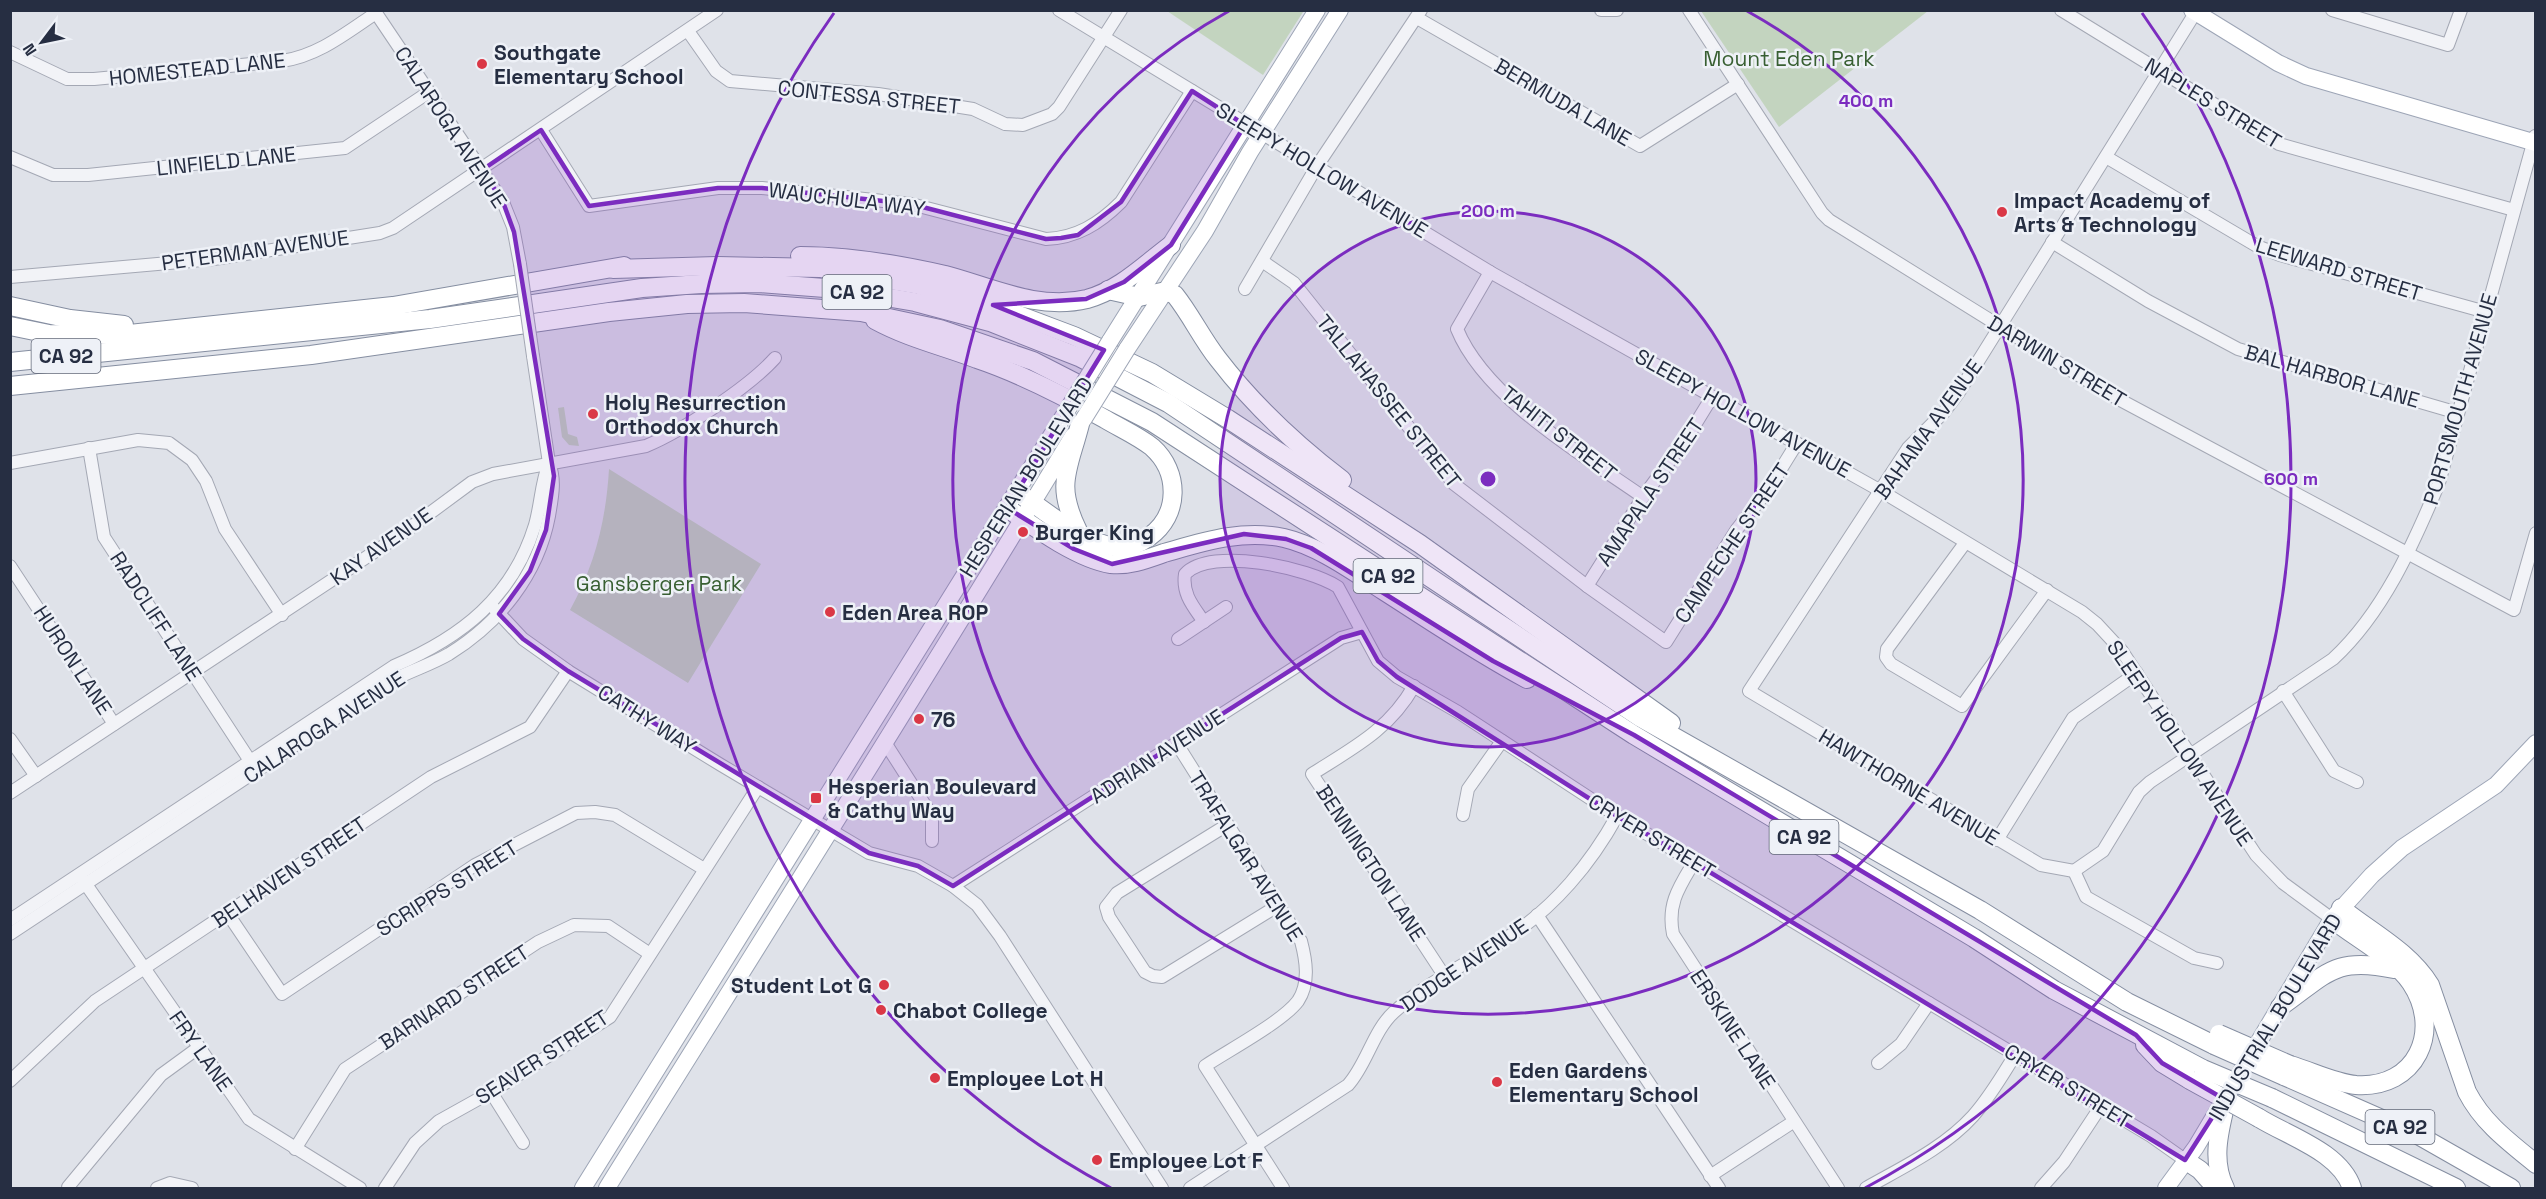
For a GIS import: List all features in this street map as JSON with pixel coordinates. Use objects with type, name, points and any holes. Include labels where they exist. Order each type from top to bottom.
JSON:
[{"type":"highway","points":[[10,326],[49,334],[120,335],[393,306],[613,269],[650,260],[718,254],[838,256],[946,275],[1023,298],[1049,303],[1086,299],[1108,290],[1124,282],[1171,245]]},
{"type":"highway","points":[[613,269],[717,266],[820,268],[919,285],[997,307],[1074,336],[1152,373],[1228,419],[1420,544],[1650,708],[1792,803]]},
{"type":"highway","name":"CA 92","points":[[10,362],[430,319],[681,285],[740,283],[808,286],[934,306],[1046,342],[1100,366],[1168,403],[1641,718],[1980,910],[2127,1002],[2287,1070],[2418,1135],[2511,1188]]},
{"type":"highway","points":[[1108,290],[1139,297],[1166,291],[1175,294],[1216,357],[1237,384],[1287,437],[1420,544]]},
{"type":"highway","name":"CA 92","points":[[10,386],[311,355],[667,305],[744,303],[861,312],[940,329],[996,347],[1068,377],[1136,414],[1634,735],[1974,939],[2054,990],[2136,1035],[2162,1063],[2272,1098],[2456,1188]]},
{"type":"highway","points":[[10,306],[70,319],[171,329]]},
{"type":"highway","points":[[861,312],[901,334],[980,359],[1052,390],[1143,441],[1161,456],[1170,472],[1173,496],[1166,520],[1154,534],[1127,548],[1105,545],[1079,533],[1034,503],[1012,500]]},
{"type":"highway","points":[[10,397],[66,382]]},
{"type":"highway","points":[[1079,533],[1064,495],[1064,476],[1082,422]]},
{"type":"highway","points":[[1012,500],[1024,519],[1087,556],[1112,564],[1134,562],[1221,537],[1244,534],[1286,539],[1311,548],[1362,577],[1493,661],[1634,735]]},
{"type":"highway","points":[[2287,1070],[2355,1085],[2381,1083],[2398,1077],[2411,1065],[2420,1048],[2425,1028],[2419,997],[2410,982],[2337,914]]},
{"type":"highway","points":[[2337,914],[2404,953],[2421,970],[2430,985],[2467,1092],[2476,1109],[2496,1131],[2535,1164]]},
{"type":"highway","points":[[2280,1007],[2335,968],[2363,963],[2399,970]]},
{"type":"highway","points":[[2197,1075],[2259,1118],[2338,1165],[2352,1188]]},
{"type":"highway","points":[[2225,1188],[2217,1166],[2217,1151],[2229,1090]]},
{"type":"highway","points":[[2185,1160],[2201,1188]]},
{"type":"highway","points":[[2185,1160],[2200,1170],[2216,1188]]},
{"type":"main road","name":"HESPERIAN BOULEVARD","points":[[584,1188],[1317,10]]},
{"type":"main road","name":"HESPERIAN BOULEVARD","points":[[607,1188],[886,744],[1127,349],[1205,231],[1262,133],[1340,10]]},
{"type":"main road","points":[[2195,11],[2278,63],[2306,76],[2535,140]]},
{"type":"main road","name":"INDUSTRIAL BOULEVARD","points":[[2166,1188],[2196,1147],[2337,914],[2372,874],[2402,848],[2496,785],[2535,742]]},
{"type":"street","name":"PETERMAN AVENUE","points":[[10,277],[214,259],[380,233],[393,228],[482,170],[717,10]]},
{"type":"street","name":"SLEEPY HOLLOW AVENUE","points":[[1059,10],[1103,39],[1490,272],[1881,491],[2047,590],[2097,624],[2137,673],[2268,870],[2337,914]]},
{"type":"street","name":"CONTESSA STREET","points":[[688,31],[716,71],[730,81],[878,94],[973,109],[1013,126],[1023,125],[1052,114],[1121,10]]},
{"type":"street","points":[[1601,10],[1617,10]]},
{"type":"street","name":"DARWIN STREET","points":[[1689,10],[1822,213],[1999,327],[2109,394],[2405,554],[2514,610],[2535,533]]},
{"type":"street","name":"NAPLES STREET","points":[[2061,10],[2279,144],[2514,210]]},
{"type":"street","points":[[2337,12],[2448,45],[2461,10]]},
{"type":"street","name":"BAHAMA AVENUE","points":[[1749,691],[1908,448],[1944,412],[1959,392],[2195,11]]},
{"type":"street","name":"HOMESTEAD LANE","points":[[10,52],[67,79],[282,61],[304,57],[324,48],[375,12]]},
{"type":"street","name":"CALAROGA AVENUE","points":[[10,934],[83,880],[253,766],[394,666],[427,652],[495,609],[520,564],[535,526],[543,478],[549,463],[520,264],[511,221],[503,202],[375,12]]},
{"type":"street","points":[[1245,289],[1317,166],[1419,14]]},
{"type":"street","name":"BERMUDA LANE","points":[[1419,14],[1640,146],[1738,84]]},
{"type":"street","name":"WAUCHULA WAY","points":[[541,130],[589,206],[718,188],[762,188],[911,204],[1046,239],[1078,235],[1121,202],[1192,91]]},
{"type":"street","name":"LINFIELD LANE","points":[[10,157],[53,176],[88,176],[345,148],[429,92]]},
{"type":"street","name":"PORTSMOUTH AVENUE","points":[[2074,871],[2103,851],[2139,792],[2189,754],[2333,659],[2353,641],[2383,597],[2439,483],[2535,140]]},
{"type":"street","name":"LEEWARD STREET","points":[[2106,157],[2257,246],[2280,255],[2486,312]]},
{"type":"street","name":"BAL HARBOR LANE","points":[[2052,242],[2148,301],[2238,348],[2458,412]]},
{"type":"street","name":"TALLAHASSEE STREET","points":[[1262,261],[1294,283],[1454,484],[1587,586],[1666,642]]},
{"type":"street","name":"TAHITI STREET","points":[[1490,272],[1457,329],[1462,342],[1506,397],[1643,497]]},
{"type":"street","name":"KAY AVENUE","points":[[10,793],[282,615],[403,533],[472,482],[493,474],[619,453],[665,438],[761,374],[775,358]]},
{"type":"street","name":"AMAPALA STREET","points":[[1587,586],[1643,497],[1688,436],[1712,397]]},
{"type":"street","points":[[10,463],[138,440],[169,443],[192,460],[206,481],[225,529],[282,615]]},
{"type":"street","name":"CAMPECHE STREET","points":[[1666,642],[1737,529],[1768,490],[1797,443]]},
{"type":"street","name":"RADCLIFF LANE","points":[[89,448],[104,537],[253,766]]},
{"type":"street","points":[[1965,543],[1886,653],[1891,664],[1962,706],[2047,590]]},
{"type":"street","name":"CRYER STREET","points":[[1204,622],[1186,596],[1183,584],[1185,574],[1200,564],[1230,561],[1273,565],[1329,581],[1338,587],[1378,661],[1414,686],[1617,816],[2101,1106],[2185,1160]]},
{"type":"street","name":"HURON LANE","points":[[10,566],[114,724]]},
{"type":"street","points":[[1178,639],[1226,607]]},
{"type":"street","name":"CATHY WAY","points":[[495,609],[523,639],[568,671],[869,853],[918,866],[953,886],[977,905],[1000,936],[1162,1188]]},
{"type":"street","name":"ADRIAN AVENUE","points":[[953,886],[1341,638],[1362,632]]},
{"type":"street","name":"BELHAVEN STREET","points":[[10,1081],[95,1001],[145,970],[431,777],[530,728],[568,671]]},
{"type":"street","points":[[1997,840],[2073,718],[2137,673]]},
{"type":"street","name":"BENNINGTON LANE","points":[[1414,686],[1401,709],[1376,733],[1312,774],[1445,977]]},
{"type":"street","name":"HAWTHORNE AVENUE","points":[[1749,691],[2041,865],[2074,871]]},
{"type":"street","points":[[2283,691],[2334,771],[2357,782]]},
{"type":"street","points":[[10,739],[36,776]]},
{"type":"street","points":[[1462,815],[1468,789],[1502,741]]},
{"type":"street","points":[[886,744],[932,816],[932,842]]},
{"type":"street","name":"TRAFALGAR AVENUE","points":[[1177,744],[1279,905],[1302,947],[1306,975],[1297,1001],[1282,1015],[1205,1066],[1256,1147]]},
{"type":"street","name":"SEAVER STREET","points":[[386,1188],[415,1143],[439,1121],[491,1092],[610,1017],[758,787]]},
{"type":"street","name":"SCRIPPS STREET","points":[[228,914],[282,994],[475,866],[576,813],[595,812],[615,815],[704,869]]},
{"type":"street","name":"DODGE AVENUE","points":[[1190,1188],[1348,1085],[1357,1076],[1391,1015],[1445,977],[1511,936],[1538,915],[1575,878],[1617,816]]},
{"type":"street","points":[[1227,825],[1117,893],[1106,907],[1109,917],[1145,972],[1162,977],[1279,905]]},
{"type":"street","name":"ERSKINE LANE","points":[[1694,862],[1674,894],[1671,906],[1673,934],[1838,1188]]},
{"type":"street","points":[[2074,871],[2086,897],[2194,958],[2217,963]]},
{"type":"street","name":"CALAROGA AVENUE","points":[[10,920],[83,880]]},
{"type":"street","name":"FRY LANE","points":[[83,880],[249,1119],[360,1188]]},
{"type":"street","points":[[1538,915],[1719,1188]]},
{"type":"street","name":"BARNARD STREET","points":[[295,1149],[345,1068],[538,942],[574,925],[608,926],[650,954]]},
{"type":"street","points":[[1878,1063],[1901,1044],[1929,1003]]},
{"type":"street","points":[[68,1187],[161,1075],[198,1048]]},
{"type":"street","points":[[1866,1188],[1938,1146],[1972,1117],[1989,1098],[2015,1054]]},
{"type":"street","points":[[491,1092],[523,1143]]},
{"type":"street","points":[[2041,1188],[2064,1162],[2101,1106]]},
{"type":"street","points":[[1710,1176],[1793,1122]]},
{"type":"street","points":[[1256,1147],[1283,1188]]},
{"type":"street","points":[[157,1188],[173,1184],[192,1188]]},
{"type":"highlighted area","points":[[1192,91],[1232,116],[1245,125],[1171,245],[1124,282],[1086,299],[993,305],[1104,350],[1007,508],[1074,549],[1112,564],[1244,534],[1286,539],[1311,548],[1493,661],[1634,735],[2136,1035],[2162,1063],[2224,1099],[2185,1160],[1617,816],[1397,677],[1378,661],[1362,632],[1341,638],[953,886],[918,866],[869,853],[568,671],[523,639],[499,614],[530,571],[546,530],[554,476],[514,232],[503,202],[482,170],[541,130],[589,206],[718,188],[762,188],[911,204],[1046,239],[1061,238],[1078,235],[1121,202]]},
{"type":"green space","points":[[1167,11],[1303,12],[1263,75]]},
{"type":"green space","name":"Mount Eden Park","points":[[1701,11],[1928,11],[1779,127]]},
{"type":"green space","points":[[564,407],[568,434],[577,437],[579,446],[569,445],[562,437],[558,408]]},
{"type":"green space","name":"Gansberger Park","points":[[609,469],[761,564],[688,683],[570,610],[593,559],[598,542]]},
{"type":"place","name":"Southgate Elementary School","points":[[482,64]]},
{"type":"place","name":"Impact Academy of Arts & Technology","points":[[2002,212]]},
{"type":"place","name":"Holy Resurrection Orthodox Church","points":[[593,414]]},
{"type":"place","name":"Burger King","points":[[1023,532]]},
{"type":"place","name":"Eden Area ROP","points":[[830,612]]},
{"type":"place","name":"76","points":[[919,719]]},
{"type":"place","name":"Hesperian Boulevard & Cathy Way","points":[[816,798]]},
{"type":"place","name":"Student Lot G","points":[[884,985]]},
{"type":"place","name":"Chabot College","points":[[881,1010]]},
{"type":"place","name":"Employee Lot H","points":[[935,1078]]},
{"type":"place","name":"Eden Gardens Elementary School","points":[[1497,1082]]},
{"type":"place","name":"Employee Lot F","points":[[1097,1160]]}]
